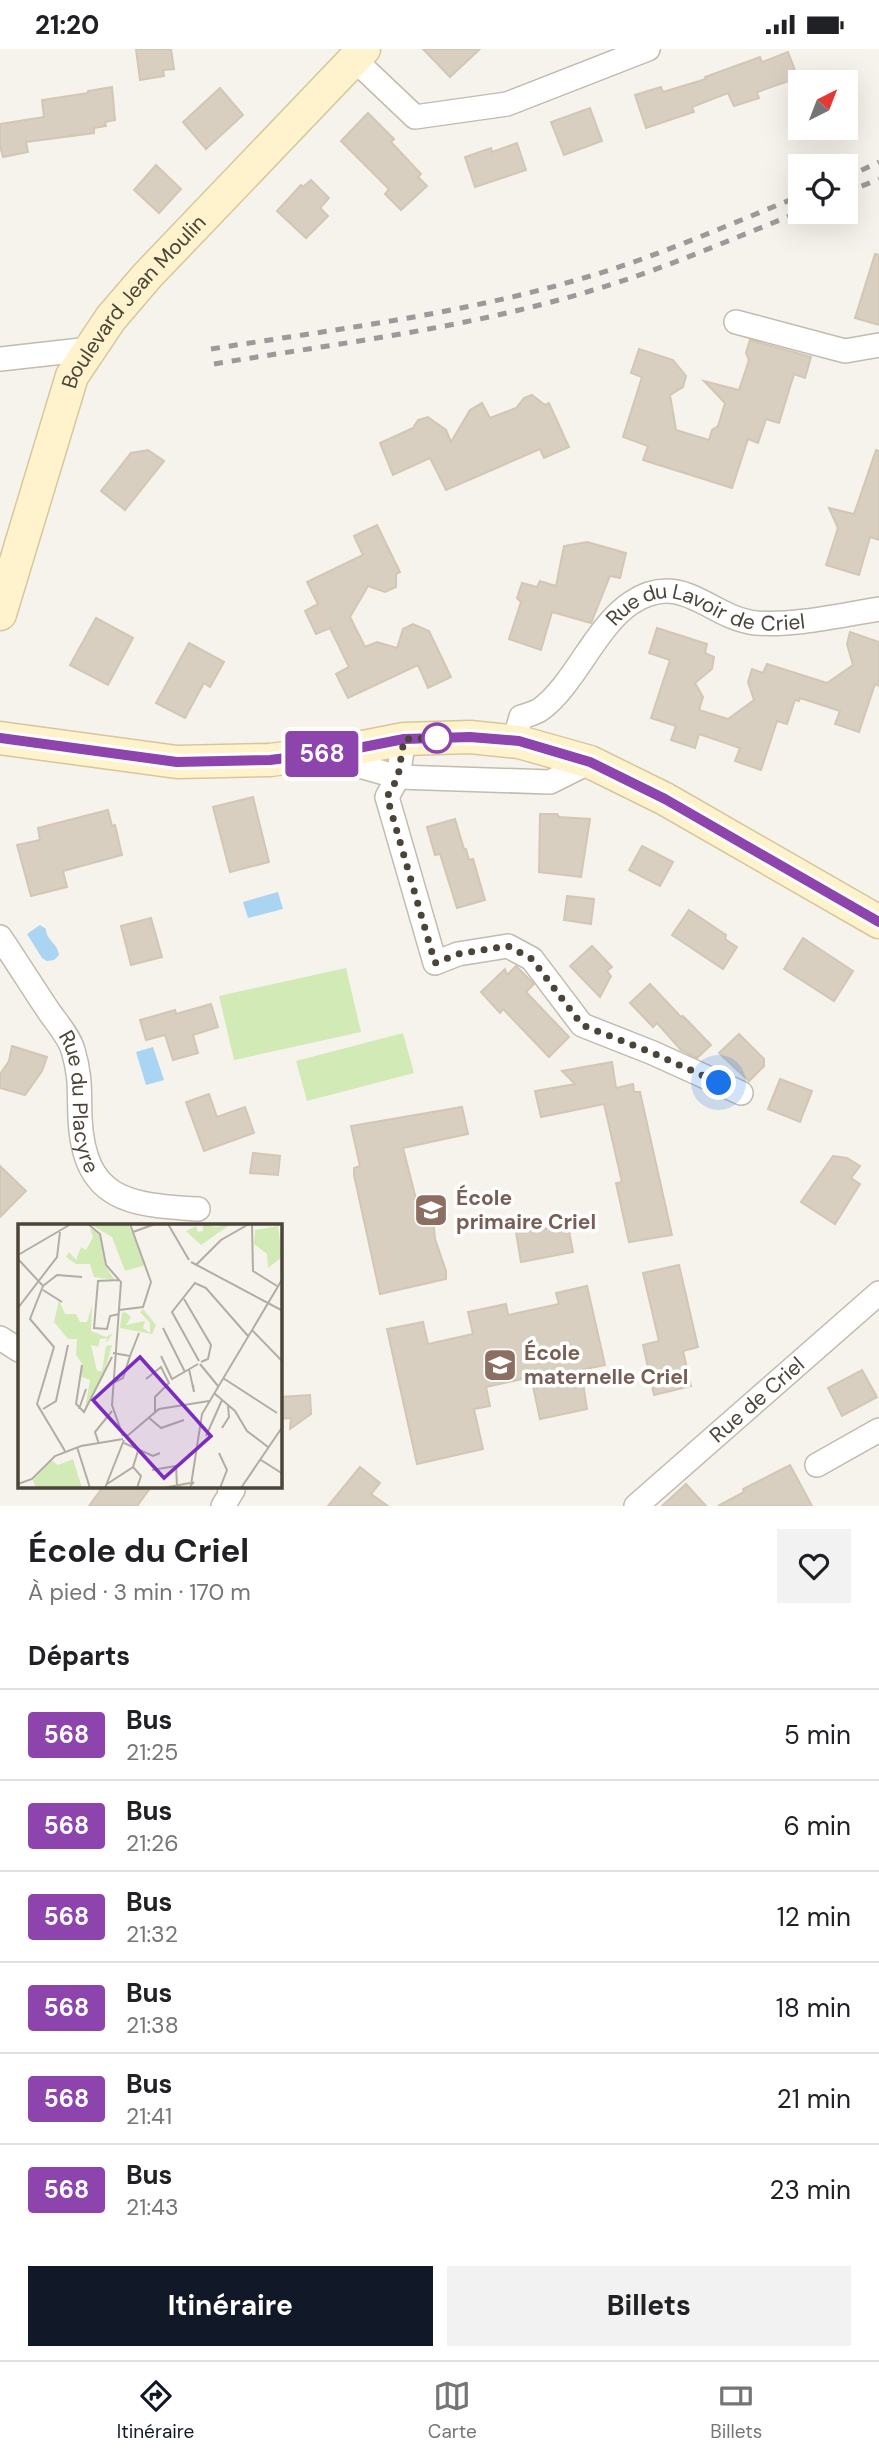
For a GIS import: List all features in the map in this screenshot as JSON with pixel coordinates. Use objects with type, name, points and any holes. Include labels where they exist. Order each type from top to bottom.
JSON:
[{"type":"street","points":[[360,54],[415,117],[507,104],[649,49]]},
{"type":"street","name":"Boulevard Jean Moulin","points":[[0,614],[72,376],[111,318],[147,276],[360,54]]},
{"type":"street","points":[[736,322],[845,351],[879,345]]},
{"type":"street","points":[[0,359],[90,349]]},
{"type":"street","name":"Rue du Lavoir de Criel","points":[[519,741],[518,727],[521,717],[540,710],[612,622],[631,603],[654,593],[679,591],[704,601],[730,617],[755,623],[782,623],[879,609]]},
{"type":"street","points":[[0,738],[177,762],[270,760],[343,751],[404,739],[470,737],[519,741],[590,762],[665,799],[879,922]]},
{"type":"street","points":[[404,739],[398,777],[387,797],[435,963],[458,954],[508,946],[532,959],[582,1025],[653,1053],[741,1093]]},
{"type":"street","points":[[343,751],[363,767],[398,777],[550,782],[590,762]]},
{"type":"street","name":"Rue du Placyre","points":[[0,937],[72,1046],[81,1081],[80,1121],[87,1154],[99,1182],[121,1198],[150,1206],[198,1209]]},
{"type":"street","name":"Rue de Criel","points":[[636,1506],[879,1293]]},
{"type":"street","points":[[0,1338],[18,1349]]},
{"type":"street","points":[[817,1465],[879,1430]]},
{"type":"street","points":[[223,1506],[232,1489]]},
{"type":"green space","points":[[346,968],[361,1032],[234,1060],[219,996]]},
{"type":"green space","points":[[403,1033],[414,1073],[307,1101],[296,1061]]},
{"type":"water","points":[[278,892],[283,909],[248,918],[243,902]]},
{"type":"water","points":[[40,925],[46,929],[57,948],[59,955],[54,960],[47,961],[42,958],[27,934]]},
{"type":"water","points":[[153,1047],[164,1080],[146,1085],[136,1052]]},
{"type":"building","points":[[136,49],[171,49],[174,69],[163,70],[164,76],[140,80]]},
{"type":"building","points":[[423,49],[480,49],[450,77]]},
{"type":"building","points":[[788,52],[795,70],[788,70],[788,81],[757,92],[759,98],[734,106],[728,93],[692,107],[694,112],[646,128],[635,95],[661,87],[663,92],[706,79],[705,77],[760,57],[762,62]]},
{"type":"building","points":[[112,87],[115,120],[105,122],[106,126],[94,128],[94,133],[26,142],[28,152],[3,157],[0,124],[44,117],[42,100]]},
{"type":"building","points":[[220,88],[243,115],[206,149],[183,122]]},
{"type":"building","points":[[590,108],[602,141],[564,155],[551,122]]},
{"type":"building","points":[[368,113],[394,139],[391,142],[421,174],[418,177],[427,186],[401,210],[385,194],[389,189],[341,141]]},
{"type":"building","points":[[517,143],[526,170],[475,187],[465,157],[491,148],[492,152]]},
{"type":"building","points":[[156,165],[181,189],[159,213],[134,190]]},
{"type":"building","points":[[311,180],[329,198],[320,208],[328,216],[306,238],[277,211],[301,185],[303,187]]},
{"type":"building","points":[[875,254],[879,255],[879,325],[855,318]]},
{"type":"building","points":[[750,340],[811,357],[805,378],[794,374],[779,423],[766,419],[758,443],[748,439],[732,488],[643,460],[648,446],[623,437],[642,377],[631,373],[639,349],[673,360],[686,376],[683,387],[670,395],[676,430],[709,440],[712,430],[718,426],[725,403],[704,381],[739,390],[749,360],[746,353]]},
{"type":"building","points":[[532,395],[545,405],[549,403],[569,447],[544,458],[540,449],[446,490],[430,458],[393,475],[380,443],[413,428],[418,420],[428,417],[446,430],[451,442],[470,410],[482,403],[490,418],[516,408],[524,398]]},
{"type":"building","points":[[148,450],[164,461],[125,510],[101,491],[131,453]]},
{"type":"building","points":[[876,450],[879,451],[879,540],[870,537],[859,575],[826,565],[838,528],[829,508],[854,514]]},
{"type":"building","points":[[377,525],[400,572],[396,574],[396,587],[385,592],[368,586],[350,617],[365,647],[377,642],[397,648],[403,629],[413,624],[429,631],[451,677],[428,688],[418,665],[348,698],[336,674],[349,667],[330,628],[316,634],[305,611],[318,604],[307,582],[363,555],[354,536]]},
{"type":"building","points":[[587,542],[626,553],[620,578],[610,576],[591,623],[552,612],[541,650],[509,639],[521,602],[517,598],[522,583],[537,587],[540,581],[556,586],[564,546]]},
{"type":"building","points":[[96,618],[133,638],[108,685],[70,665]]},
{"type":"building","points":[[657,628],[707,644],[705,653],[714,657],[712,669],[695,683],[703,697],[699,710],[728,719],[754,700],[748,682],[752,669],[763,673],[767,664],[827,683],[853,665],[847,644],[850,632],[879,642],[879,686],[875,684],[859,732],[835,724],[840,711],[800,698],[799,701],[795,700],[787,724],[777,721],[761,770],[735,761],[740,748],[699,734],[695,748],[671,740],[676,726],[651,718],[670,660],[649,653]]},
{"type":"building","points":[[189,643],[224,662],[210,687],[204,683],[185,718],[156,703]]},
{"type":"building","points":[[253,797],[269,862],[230,872],[213,807]]},
{"type":"building","points":[[108,810],[112,826],[115,825],[122,855],[63,871],[67,887],[31,896],[17,845],[40,840],[38,828]]},
{"type":"building","points":[[540,814],[590,819],[581,877],[539,872]]},
{"type":"building","points":[[455,819],[464,849],[469,860],[473,859],[485,900],[457,908],[440,854],[435,855],[427,827]]},
{"type":"building","points":[[642,846],[673,862],[660,886],[629,870]]},
{"type":"building","points":[[567,896],[594,899],[591,924],[564,920]]},
{"type":"building","points":[[689,910],[726,935],[725,939],[737,947],[723,969],[672,935]]},
{"type":"building","points":[[151,918],[162,957],[131,965],[121,926]]},
{"type":"building","points":[[803,938],[853,971],[834,1001],[784,969]]},
{"type":"building","points":[[592,946],[612,967],[607,971],[611,976],[600,997],[570,966]]},
{"type":"building","points":[[516,966],[534,984],[526,992],[569,1037],[549,1057],[503,1009],[500,1013],[481,992],[505,969],[507,975]]},
{"type":"building","points":[[650,984],[711,1045],[697,1058],[681,1050],[657,1023],[653,1027],[630,1003]]},
{"type":"building","points":[[211,1004],[218,1027],[193,1035],[198,1053],[173,1060],[165,1035],[146,1040],[140,1020]]},
{"type":"building","points":[[739,1034],[764,1059],[764,1066],[749,1081],[719,1053]]},
{"type":"building","points":[[12,1046],[47,1057],[42,1071],[25,1095],[0,1088],[0,1074],[9,1061]]},
{"type":"building","points":[[612,1062],[616,1088],[633,1084],[634,1092],[640,1092],[672,1235],[629,1242],[616,1183],[622,1182],[604,1104],[541,1117],[535,1091],[575,1084],[562,1071]]},
{"type":"building","points":[[780,1079],[812,1091],[800,1122],[768,1109]]},
{"type":"building","points":[[209,1094],[217,1117],[245,1107],[254,1133],[204,1151],[186,1102]]},
{"type":"building","points":[[462,1107],[468,1134],[403,1148],[416,1199],[431,1196],[435,1239],[446,1271],[446,1279],[380,1294],[354,1175],[354,1168],[360,1166],[351,1126]]},
{"type":"building","points":[[253,1153],[280,1156],[278,1175],[250,1173]]},
{"type":"building","points":[[833,1156],[847,1158],[860,1166],[851,1178],[860,1184],[835,1224],[801,1202]]},
{"type":"building","points":[[0,1166],[26,1191],[0,1217]]},
{"type":"building","points":[[568,1226],[573,1252],[521,1262],[516,1232]]},
{"type":"building","points":[[679,1265],[698,1347],[683,1351],[691,1386],[654,1395],[643,1345],[659,1341],[643,1273]]},
{"type":"building","points":[[587,1286],[605,1365],[581,1370],[587,1409],[540,1419],[531,1377],[486,1387],[490,1406],[474,1409],[483,1449],[417,1464],[387,1329],[423,1322],[428,1344],[473,1334],[468,1312],[506,1304],[508,1315],[559,1304],[556,1293]]},
{"type":"building","points":[[862,1370],[877,1397],[842,1416],[828,1388]]},
{"type":"building","points":[[310,1395],[311,1414],[290,1429],[291,1418],[282,1419],[282,1397]]},
{"type":"building","points":[[790,1465],[812,1506],[718,1506],[744,1492],[743,1489]]},
{"type":"building","points":[[360,1467],[380,1483],[371,1494],[388,1506],[328,1506]]},
{"type":"building","points":[[686,1484],[706,1506],[662,1506]]},
{"type":"building","points":[[102,1489],[150,1489],[137,1506],[89,1506]]},
{"type":"railway","points":[[858,172],[879,162]]},
{"type":"railway","points":[[858,188],[879,179]]},
{"type":"railway","points":[[211,349],[447,311],[541,290],[641,259],[788,201]]},
{"type":"railway","points":[[214,364],[451,325],[544,304],[643,274],[788,217]]},
{"type":"bus line","name":"568","points":[[0,738],[177,762],[270,760],[343,751],[404,739],[470,737],[519,741],[590,762],[665,799],[879,922]]},
{"type":"place","name":"École primaire Criel","points":[[431,1210]]},
{"type":"place","name":"École maternelle Criel","points":[[500,1365]]},
{"type":"route","points":[[437,738],[448,738],[404,739],[398,777],[387,797],[435,963],[458,954],[508,946],[532,959],[582,1025],[719,1083]]}]
